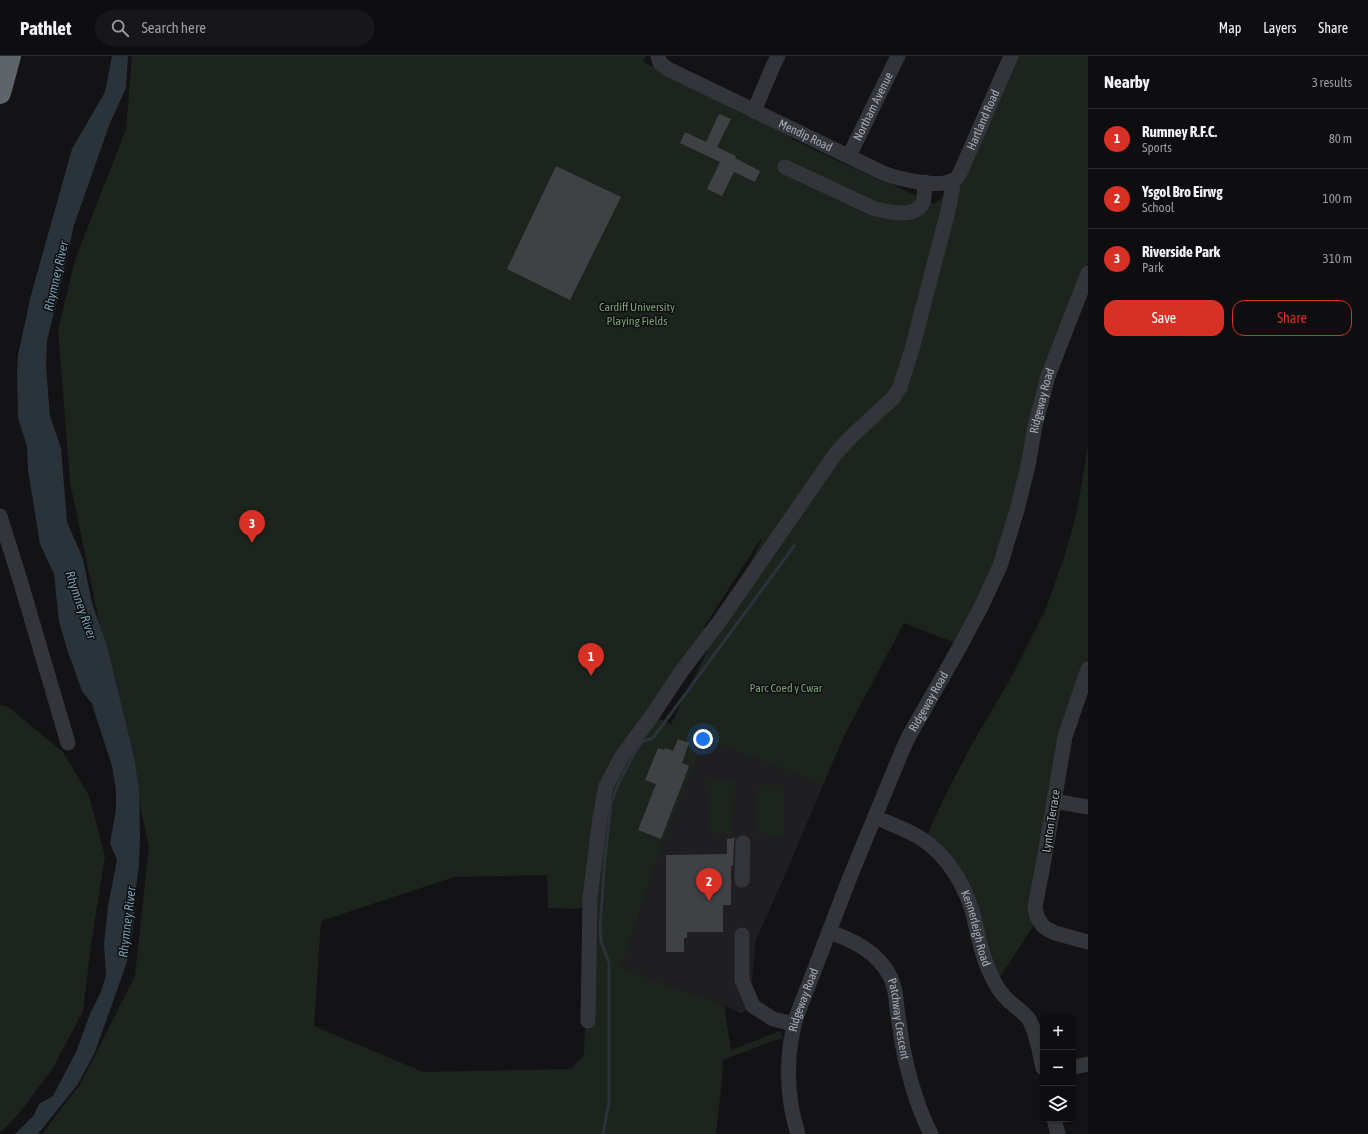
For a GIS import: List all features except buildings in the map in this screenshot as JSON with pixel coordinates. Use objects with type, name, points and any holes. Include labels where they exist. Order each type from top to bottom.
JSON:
[{"type":"highway","points":[[0,93],[10,56]]},
{"type":"street","points":[[754,111],[778,56]]},
{"type":"street","name":"Northam Avenue","points":[[849,156],[898,56]]},
{"type":"street","name":"Hartland Road","points":[[953,181],[960,173],[1011,56]]},
{"type":"street","name":"Mendip Road","points":[[661,61],[754,111],[892,177],[925,182],[941,183],[953,181]]},
{"type":"street","points":[[785,167],[875,209],[891,212],[907,213],[917,209],[923,202],[925,182]]},
{"type":"street","points":[[588,1021],[590,898],[600,818],[606,786],[622,756],[651,717],[681,672],[719,622],[836,454],[852,436],[889,402],[897,392],[912,349],[948,211],[953,181]]},
{"type":"street","name":"Ridgeway Road","points":[[798,1134],[791,1101],[789,1080],[789,1060],[794,1024],[894,767],[909,736],[981,607],[1000,566],[1017,510],[1028,466],[1035,426],[1048,376],[1088,273]]},
{"type":"street","points":[[0,516],[32,616],[68,743]]},
{"type":"street","name":"Lynton Terrace","points":[[1088,669],[1065,737],[1035,907],[1036,914],[1043,926],[1051,932],[1088,942]]},
{"type":"street","points":[[1054,801],[1088,806]]},
{"type":"street","name":"Kennerleigh Road","points":[[875,817],[922,839],[943,857],[958,878],[968,898],[982,950],[992,977],[1006,997],[1030,1022],[1040,1056]]},
{"type":"street","points":[[742,880],[743,843]]},
{"type":"street","name":"Patchway Crescent","points":[[829,932],[846,938],[865,948],[881,963],[891,979],[895,990],[901,1037],[908,1071],[917,1101],[931,1134]]},
{"type":"street","points":[[742,935],[742,980],[754,1006],[773,1019],[794,1024]]},
{"type":"street","points":[[1076,1066],[1088,1064]]},
{"type":"street","points":[[1055,1122],[1058,1134]]},
{"type":"shaded area","points":[[705,739],[823,785],[756,940],[749,1006],[742,1014],[724,1005],[622,968],[662,847]]},
{"type":"green space","points":[[132,56],[646,56],[643,62],[787,134],[792,139],[934,204],[962,182],[1014,56],[1088,56],[1088,262],[1044,374],[996,563],[958,644],[904,623],[844,736],[823,785],[705,739],[662,847],[622,968],[724,1005],[731,1050],[780,1031],[783,1038],[723,1060],[716,1134],[42,1134],[81,1083],[135,976],[149,846],[110,674],[70,482],[58,329],[75,260],[126,129]],"holes":[[[762,539],[715,634],[704,627]],[[714,637],[671,724],[657,718]],[[617,751],[594,899],[586,995],[584,1055],[571,1069],[423,1072],[314,1026],[321,921],[454,877],[547,875],[548,908],[578,909],[583,906]]]},
{"type":"green space","points":[[1088,446],[1088,659],[1068,713],[1036,922],[1000,977],[995,968],[977,914],[926,837],[971,746],[1012,676],[1045,611],[1064,558],[1077,511]]},
{"type":"green space","points":[[0,705],[7,706],[63,752],[89,796],[105,856],[91,945],[83,1011],[53,1068],[20,1112],[0,1133]]},
{"type":"green space","points":[[711,778],[736,780],[732,834],[707,832]]},
{"type":"green space","points":[[758,785],[784,785],[784,835],[758,834]]},
{"type":"water","name":"Rhymney River","points":[[112,56],[128,56],[126,88],[110,123],[74,225],[47,340],[46,367],[50,416],[61,448],[67,522],[83,559],[92,603],[107,646],[134,757],[139,790],[140,839],[134,921],[128,959],[95,1052],[78,1084],[38,1134],[15,1134],[34,1115],[39,1104],[53,1096],[76,1052],[90,1014],[101,992],[106,975],[104,945],[108,906],[117,860],[110,843],[116,809],[116,790],[112,766],[92,704],[82,691],[68,652],[59,622],[54,574],[40,544],[28,470],[27,446],[18,418],[17,373],[18,355],[31,295],[72,149],[105,92]]},
{"type":"waterway","points":[[603,1134],[609,1102],[609,963],[601,941],[600,927],[605,856],[611,803],[619,782],[643,741],[651,739],[656,734],[794,546]]},
{"type":"place","name":"Riverside Park","points":[[252,543]]},
{"type":"place","name":"Rumney R.F.C.","points":[[591,676]]},
{"type":"place","name":"Ysgol Bro Eirwg","points":[[709,901]]},
{"type":"park label","name":"Cardiff University Playing Fields","points":[[637,314]]},
{"type":"park label","name":"Parc Coed y Cwar","points":[[786,688]]}]
